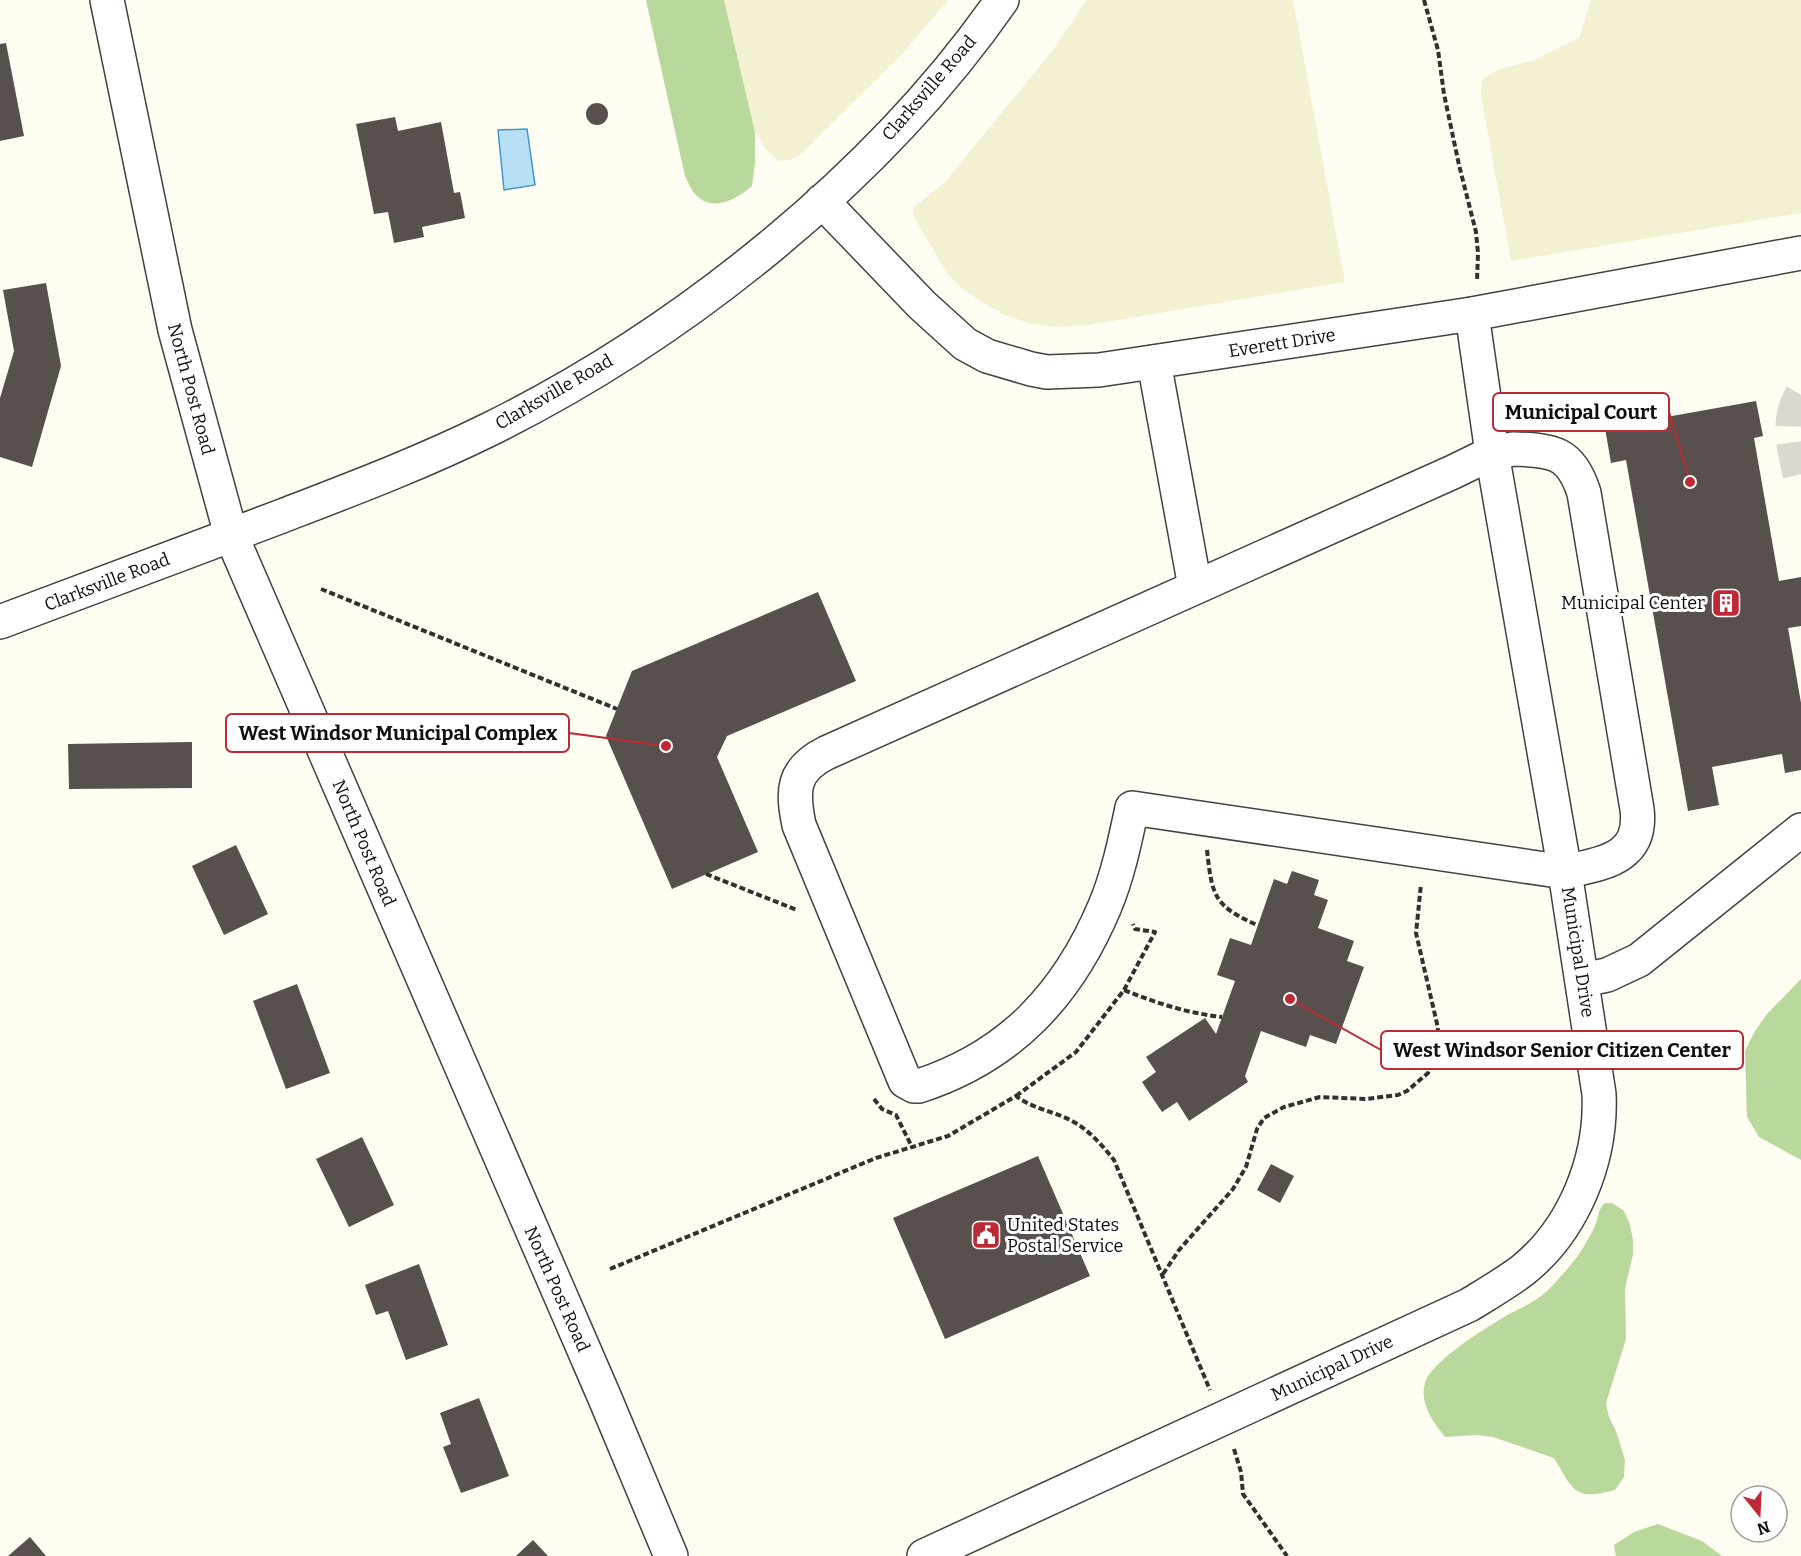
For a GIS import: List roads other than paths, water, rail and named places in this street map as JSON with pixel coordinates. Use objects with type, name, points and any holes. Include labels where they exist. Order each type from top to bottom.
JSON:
[{"type":"street","name":"North Post Road","points":[[107,0],[175,330],[231,535],[671,1556]]},
{"type":"street","name":"Clarksville Road","points":[[0,622],[395,472],[489,429],[580,380],[676,318],[750,263],[822,201],[880,145],[928,93],[1002,0]]},
{"type":"street","name":"Everett Drive","points":[[822,201],[943,326],[965,344],[987,356],[1010,364],[1047,372],[1099,370],[1475,313],[1801,254]]},
{"type":"street","name":"Municipal Drive","points":[[924,1556],[1469,1305],[1524,1269],[1550,1244],[1573,1209],[1593,1157],[1600,1114],[1596,1065],[1492,453],[1475,313]]},
{"type":"street","points":[[1154,362],[1196,587]]},
{"type":"street","points":[[1513,449],[1553,452],[1562,457],[1575,471],[1584,493],[1637,809],[1638,826],[1634,841],[1615,859],[1565,872],[1132,808],[1121,860],[1105,906],[1081,954],[1056,990],[1026,1026],[986,1057],[959,1071],[919,1086],[905,1081],[804,840],[796,809],[795,787],[803,768],[814,759],[1196,587],[1492,453],[1513,449]]},
{"type":"street","points":[[1582,980],[1607,975],[1639,960],[1801,830]]},
{"type":"water","points":[[527,129],[535,185],[504,190],[498,130]]},
{"type":"tunnel","points":[[1801,395],[1793,416],[1792,427],[1801,483]]},
{"type":"place","name":"Municipal Court","points":[[1690,482]]},
{"type":"place","name":"Municipal Center","points":[[1726,603]]},
{"type":"place","name":"West Windsor Municipal Complex","points":[[666,746]]},
{"type":"place","name":"West Windsor Senior Citizen Center","points":[[1290,999]]},
{"type":"place","name":"United States Postal Service","points":[[986,1235]]}]
